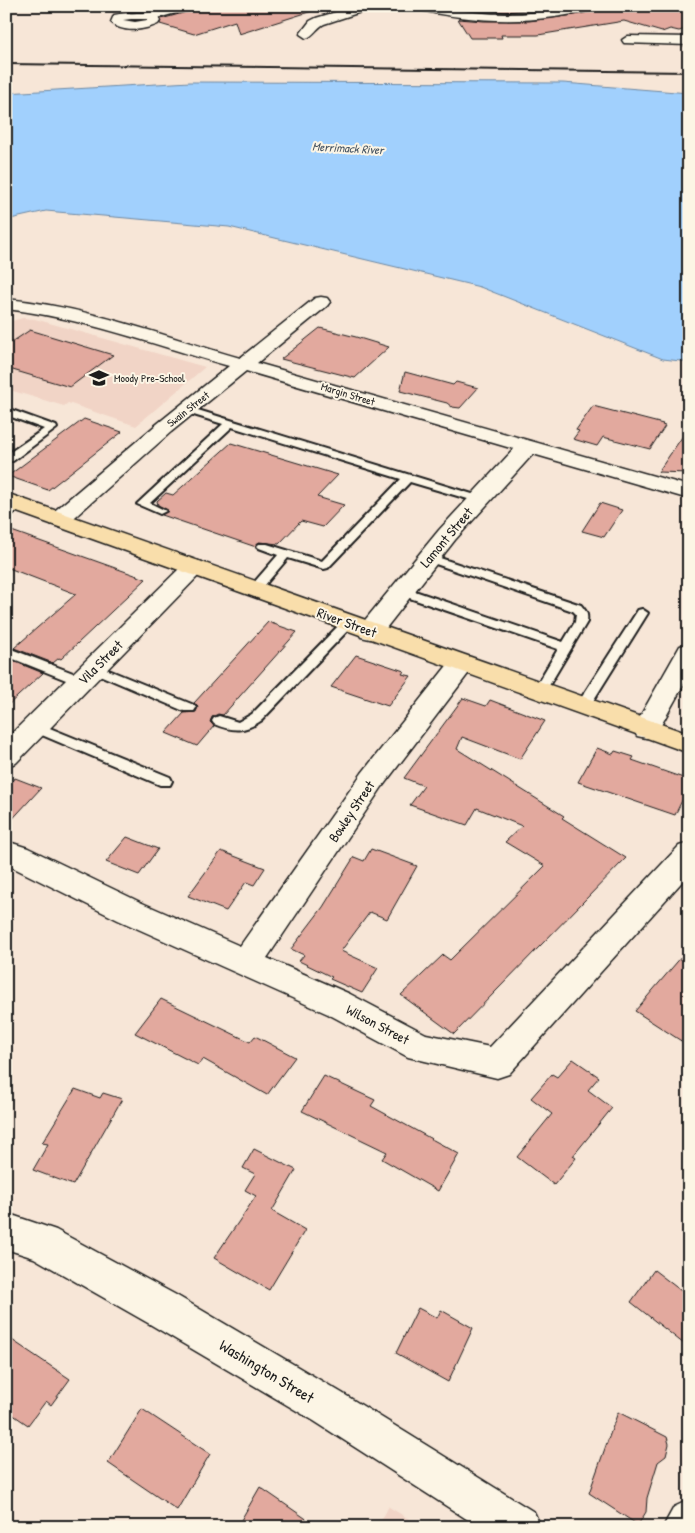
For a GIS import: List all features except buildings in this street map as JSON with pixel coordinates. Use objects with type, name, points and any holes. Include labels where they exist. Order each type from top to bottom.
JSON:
[{"type":"main road","name":"River Street","points":[[10,507],[59,519],[689,744]]},
{"type":"street","points":[[150,16],[189,6]]},
{"type":"street","points":[[306,34],[314,24],[320,21],[369,6]]},
{"type":"street","points":[[415,6],[458,14],[522,17],[544,16],[594,6]]},
{"type":"street","points":[[628,40],[689,40]]},
{"type":"street","name":"Swain Street","points":[[59,519],[164,428],[320,302]]},
{"type":"street","name":"Margin Street","points":[[11,308],[78,317],[320,385],[526,448],[689,493]]},
{"type":"street","name":"Lamont Street","points":[[359,627],[402,591],[478,499],[526,448]]},
{"type":"street","name":"Vila Street","points":[[6,756],[194,567]]},
{"type":"street","points":[[646,729],[689,652]]},
{"type":"street","name":"Bowley Street","points":[[248,962],[372,780],[462,664]]},
{"type":"street","name":"Wilson Street","points":[[6,852],[129,911],[248,962],[339,1004],[420,1047],[497,1063],[689,854]]},
{"type":"street","name":"Washington Street","points":[[6,1231],[43,1243],[162,1309],[328,1407],[519,1527]]},
{"type":"street","points":[[685,1527],[689,1522]]},
{"type":"lane","points":[[188,410],[478,499]]},
{"type":"lane","points":[[6,412],[52,428],[9,459],[6,458]]},
{"type":"lane","points":[[160,511],[143,504],[230,423]]},
{"type":"lane","points":[[263,546],[324,565],[408,478]]},
{"type":"lane","points":[[255,588],[286,553]]},
{"type":"lane","points":[[428,558],[577,608],[582,614],[581,622],[538,691]]},
{"type":"lane","points":[[402,591],[566,647]]},
{"type":"lane","points":[[583,706],[642,613]]},
{"type":"lane","points":[[218,721],[232,727],[242,728],[359,627]]},
{"type":"lane","points":[[6,651],[88,674],[189,708]]},
{"type":"lane","points":[[35,727],[164,782]]},
{"type":"shaded area","name":"Moody Pre-School","points":[[23,318],[35,319],[205,367],[136,426],[68,403],[64,406],[6,389],[6,328],[12,321]]},
{"type":"shaded area","points":[[389,1507],[422,1527],[378,1527]]},
{"type":"water","name":"Merrimack River","points":[[190,82],[563,83],[689,93],[689,362],[663,359],[480,287],[229,227],[46,211],[6,220],[6,93]]},
{"type":"railway","points":[[6,64],[689,72]]},
{"type":"place","name":"Moody Pre-School","points":[[99,378]]}]
